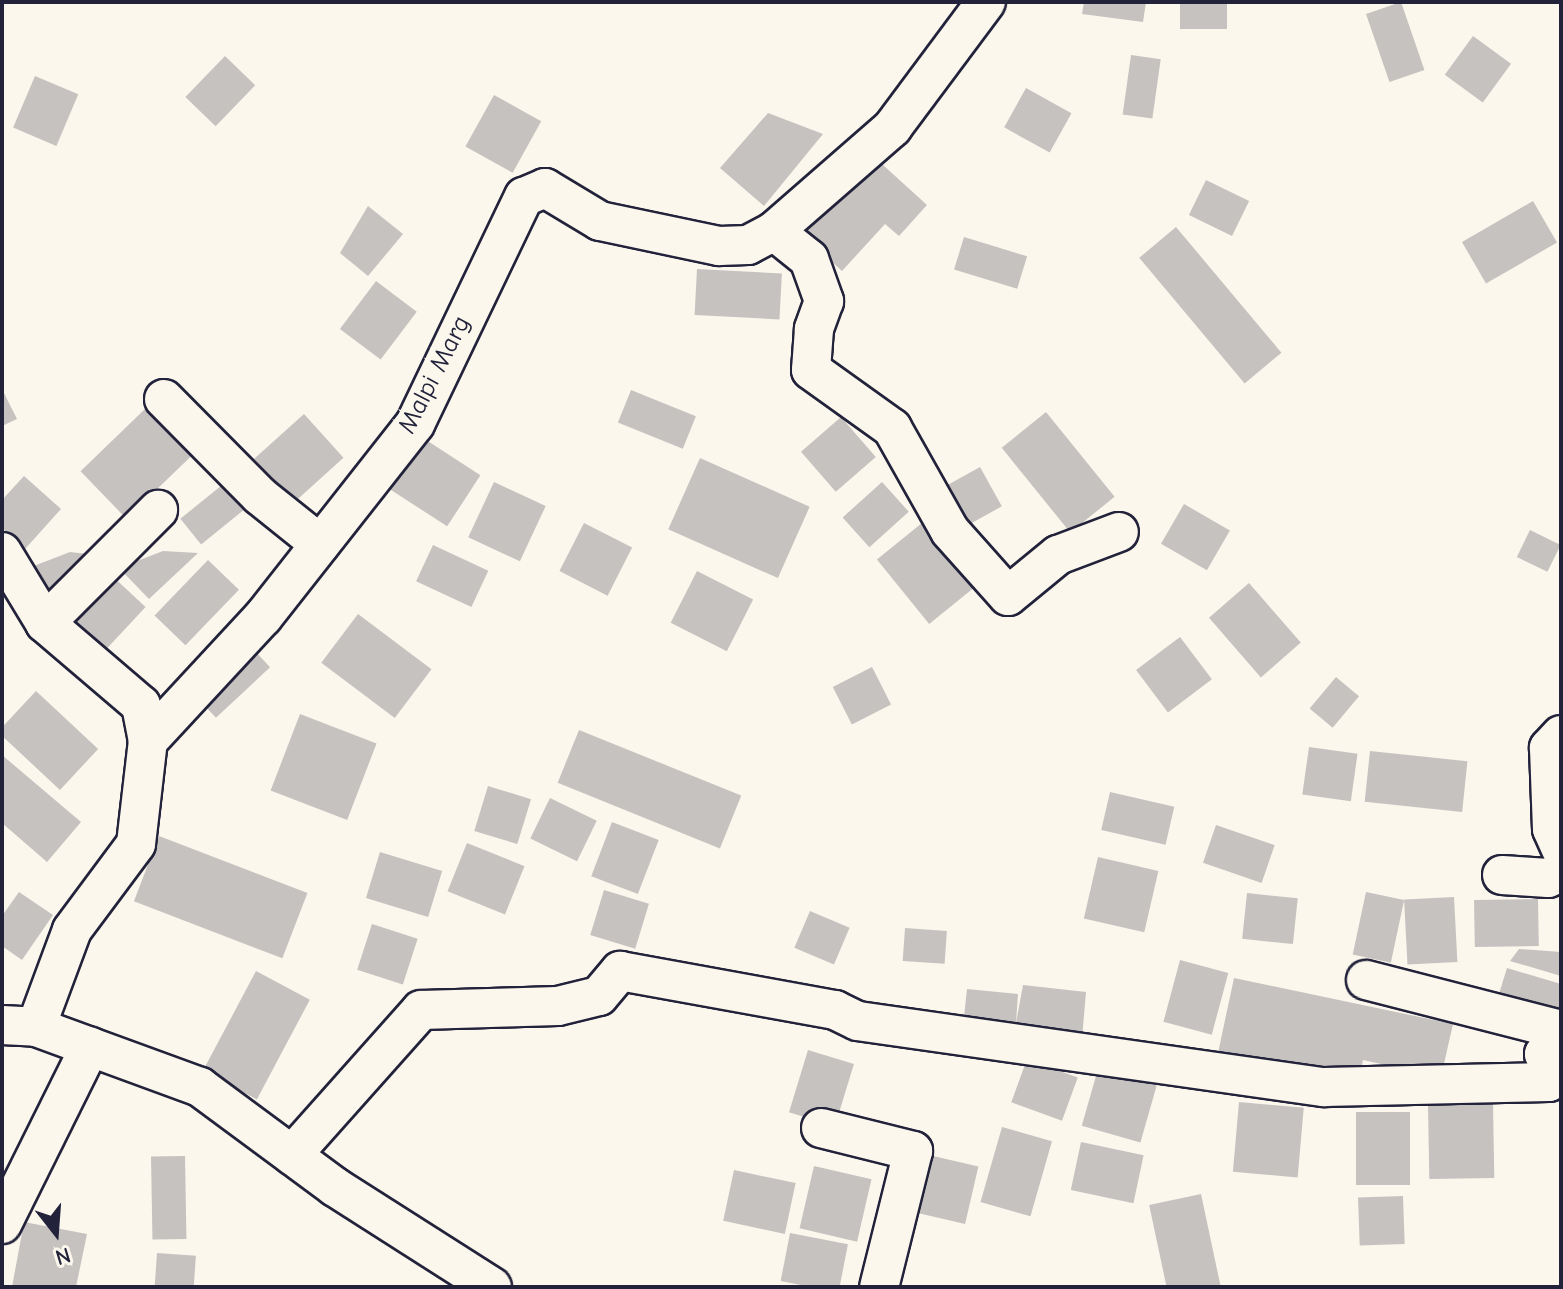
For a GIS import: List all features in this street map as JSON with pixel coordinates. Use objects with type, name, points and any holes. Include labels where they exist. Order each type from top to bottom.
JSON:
[{"type":"street","name":"Malpi Marg","points":[[148,741],[320,544],[415,424],[524,197],[534,188],[545,188],[600,221],[719,246],[748,245],[774,231],[892,128],[986,2]]},
{"type":"street","points":[[774,231],[809,259],[824,301],[814,329],[811,370],[892,428],[950,531],[1008,596],[1058,555],[1119,532]]},
{"type":"street","points":[[164,399],[260,496],[320,544]]},
{"type":"street","points":[[45,623],[158,510]]},
{"type":"street","points":[[2,552],[45,623],[141,705],[148,741],[136,844],[72,930],[11,1026],[90,1047],[200,1087],[292,1155],[492,1287]]},
{"type":"street","points":[[1561,735],[1549,748],[1552,829],[1561,849]]},
{"type":"street","points":[[1502,875],[1548,878],[1561,872]]},
{"type":"street","points":[[292,1155],[421,1010],[558,1006],[599,996],[620,971],[835,1010],[858,1021],[1324,1087],[1549,1082],[1552,1069],[1544,1054],[1561,1040]]},
{"type":"street","points":[[1366,980],[1561,1030]]},
{"type":"street","points":[[2,1224],[90,1047]]},
{"type":"street","points":[[821,1128],[913,1151],[879,1287]]},
{"type":"building","points":[[1084,2],[1146,2],[1143,22],[1082,14]]},
{"type":"building","points":[[1180,2],[1227,2],[1227,29],[1180,29]]},
{"type":"building","points":[[1401,2],[1424,70],[1389,82],[1366,14]]},
{"type":"building","points":[[1473,36],[1511,64],[1483,102],[1445,75]]},
{"type":"building","points":[[1131,55],[1161,59],[1152,119],[1123,114]]},
{"type":"building","points":[[225,56],[255,85],[216,126],[185,97]]},
{"type":"building","points":[[35,76],[78,94],[56,146],[13,128]]},
{"type":"building","points":[[1026,88],[1071,113],[1050,153],[1004,127]]},
{"type":"building","points":[[494,95],[541,121],[513,173],[465,147]]},
{"type":"building","points":[[768,113],[823,134],[764,206],[720,168]]},
{"type":"building","points":[[872,155],[927,205],[899,236],[885,224],[842,271],[800,233]]},
{"type":"building","points":[[1206,180],[1249,201],[1232,236],[1189,215]]},
{"type":"building","points":[[1533,201],[1557,243],[1486,284],[1462,242]]},
{"type":"building","points":[[368,206],[403,234],[368,276],[340,253]]},
{"type":"building","points":[[1176,227],[1281,353],[1245,383],[1139,258]]},
{"type":"building","points":[[964,237],[1027,256],[1017,289],[954,270]]},
{"type":"building","points":[[697,269],[782,273],[779,319],[695,315]]},
{"type":"building","points":[[376,281],[417,312],[381,360],[340,329]]},
{"type":"building","points":[[2,389],[17,419],[2,426]]},
{"type":"building","points":[[631,390],[696,416],[683,449],[618,422]]},
{"type":"building","points":[[146,408],[192,455],[126,519],[81,471]]},
{"type":"building","points":[[1046,412],[1115,497],[1070,533],[1002,448]]},
{"type":"building","points":[[304,414],[343,458],[294,503],[254,459]]},
{"type":"building","points":[[841,417],[876,457],[836,492],[801,452]]},
{"type":"building","points":[[420,436],[480,475],[447,526],[387,487]]},
{"type":"building","points":[[700,458],[810,507],[778,578],[668,529]]},
{"type":"building","points":[[980,467],[1002,506],[969,525],[947,485]]},
{"type":"building","points":[[24,476],[61,509],[25,549],[2,528],[2,500]]},
{"type":"building","points":[[227,481],[248,507],[201,544],[180,519]]},
{"type":"building","points":[[494,482],[546,506],[520,561],[468,537]]},
{"type":"building","points":[[882,482],[909,512],[869,547],[843,517]]},
{"type":"building","points":[[1184,504],[1230,531],[1207,570],[1161,544]]},
{"type":"building","points":[[584,523],[632,548],[608,596],[559,571]]},
{"type":"building","points":[[922,523],[974,588],[929,624],[877,560]]},
{"type":"building","points":[[1530,530],[1561,545],[1547,572],[1517,557]]},
{"type":"building","points":[[433,545],[488,571],[471,607],[416,581]]},
{"type":"building","points":[[163,551],[198,553],[149,599],[119,568]]},
{"type":"building","points":[[70,552],[106,556],[59,602],[26,569]]},
{"type":"building","points":[[208,560],[239,590],[185,645],[155,615]]},
{"type":"building","points":[[697,571],[753,600],[727,651],[671,623]]},
{"type":"building","points":[[109,573],[146,607],[101,655],[64,621]]},
{"type":"building","points":[[1249,583],[1301,643],[1261,677],[1209,618]]},
{"type":"building","points":[[358,614],[431,669],[395,718],[321,663]]},
{"type":"building","points":[[1180,637],[1212,679],[1168,712],[1136,670]]},
{"type":"building","points":[[253,649],[270,667],[216,718],[199,699]]},
{"type":"building","points":[[872,667],[891,704],[852,724],[833,687]]},
{"type":"building","points":[[1336,677],[1359,696],[1333,728],[1310,708]]},
{"type":"building","points":[[36,691],[98,749],[60,790],[2,736],[2,727]]},
{"type":"building","points":[[300,714],[377,743],[347,820],[271,791]]},
{"type":"building","points":[[579,730],[741,796],[720,848],[558,783]]},
{"type":"building","points":[[1309,747],[1358,754],[1351,801],[1302,795]]},
{"type":"building","points":[[1370,751],[1467,761],[1462,812],[1365,802]]},
{"type":"building","points":[[2,755],[81,822],[47,862],[2,823]]},
{"type":"building","points":[[488,786],[531,799],[517,844],[474,831]]},
{"type":"building","points":[[1110,792],[1174,807],[1166,845],[1101,830]]},
{"type":"building","points":[[550,798],[597,821],[577,861],[530,838]]},
{"type":"building","points":[[612,822],[659,840],[638,894],[591,876]]},
{"type":"building","points":[[1216,825],[1275,845],[1262,883],[1203,863]]},
{"type":"building","points":[[159,836],[307,893],[282,958],[134,901]]},
{"type":"building","points":[[467,843],[524,866],[505,914],[448,891]]},
{"type":"building","points":[[380,852],[442,871],[428,917],[366,898]]},
{"type":"building","points":[[1098,857],[1158,871],[1144,932],[1084,918]]},
{"type":"building","points":[[604,890],[649,904],[635,949],[590,935]]},
{"type":"building","points":[[19,892],[53,915],[22,960],[2,946],[2,916]]},
{"type":"building","points":[[1366,892],[1404,900],[1391,963],[1353,955]]},
{"type":"building","points":[[1247,893],[1298,898],[1293,944],[1242,939]]},
{"type":"building","points":[[1454,897],[1457,962],[1407,965],[1404,900]]},
{"type":"building","points":[[1538,899],[1539,946],[1475,947],[1474,900]]},
{"type":"building","points":[[810,911],[850,928],[834,965],[794,948]]},
{"type":"building","points":[[372,924],[418,939],[403,984],[357,970]]},
{"type":"building","points":[[905,928],[947,931],[945,964],[903,961]]},
{"type":"building","points":[[1519,949],[1561,952],[1561,976],[1510,961]]},
{"type":"building","points":[[1180,960],[1228,973],[1212,1035],[1163,1022]]},
{"type":"building","points":[[1507,968],[1561,984],[1561,1015],[1498,997]]},
{"type":"building","points":[[256,971],[310,1000],[257,1099],[203,1071]]},
{"type":"building","points":[[1234,978],[1453,1024],[1441,1077],[1363,1060],[1358,1085],[1218,1053]]},
{"type":"building","points":[[1023,985],[1086,992],[1082,1039],[963,1026],[967,989],[1018,994],[1016,1023]]},
{"type":"building","points":[[808,1050],[854,1064],[835,1126],[789,1112]]},
{"type":"building","points":[[1027,1059],[1078,1077],[1062,1121],[1011,1102]]},
{"type":"building","points":[[1098,1069],[1157,1086],[1140,1143],[1082,1126]]},
{"type":"building","points":[[1239,1102],[1304,1108],[1298,1177],[1233,1172]]},
{"type":"building","points":[[1493,1104],[1494,1178],[1429,1179],[1428,1105]]},
{"type":"building","points":[[1356,1112],[1410,1112],[1410,1185],[1356,1185]]},
{"type":"building","points":[[1002,1127],[1052,1141],[1030,1216],[981,1202]]},
{"type":"building","points":[[1081,1142],[1144,1155],[1133,1203],[1071,1190]]},
{"type":"building","points":[[916,1152],[978,1166],[965,1224],[903,1209]]},
{"type":"building","points":[[185,1156],[186,1239],[152,1240],[151,1157]]},
{"type":"building","points":[[814,1166],[871,1179],[857,1242],[800,1228]]},
{"type":"building","points":[[734,1170],[796,1183],[785,1234],[723,1221]]},
{"type":"building","points":[[1201,1194],[1221,1287],[1167,1287],[1149,1205]]},
{"type":"building","points":[[1403,1196],[1405,1244],[1360,1246],[1358,1198]]},
{"type":"building","points":[[24,1222],[87,1234],[76,1287],[12,1287]]},
{"type":"building","points":[[790,1233],[848,1244],[840,1287],[811,1287],[781,1281]]},
{"type":"building","points":[[157,1253],[196,1256],[194,1287],[155,1287]]}]
